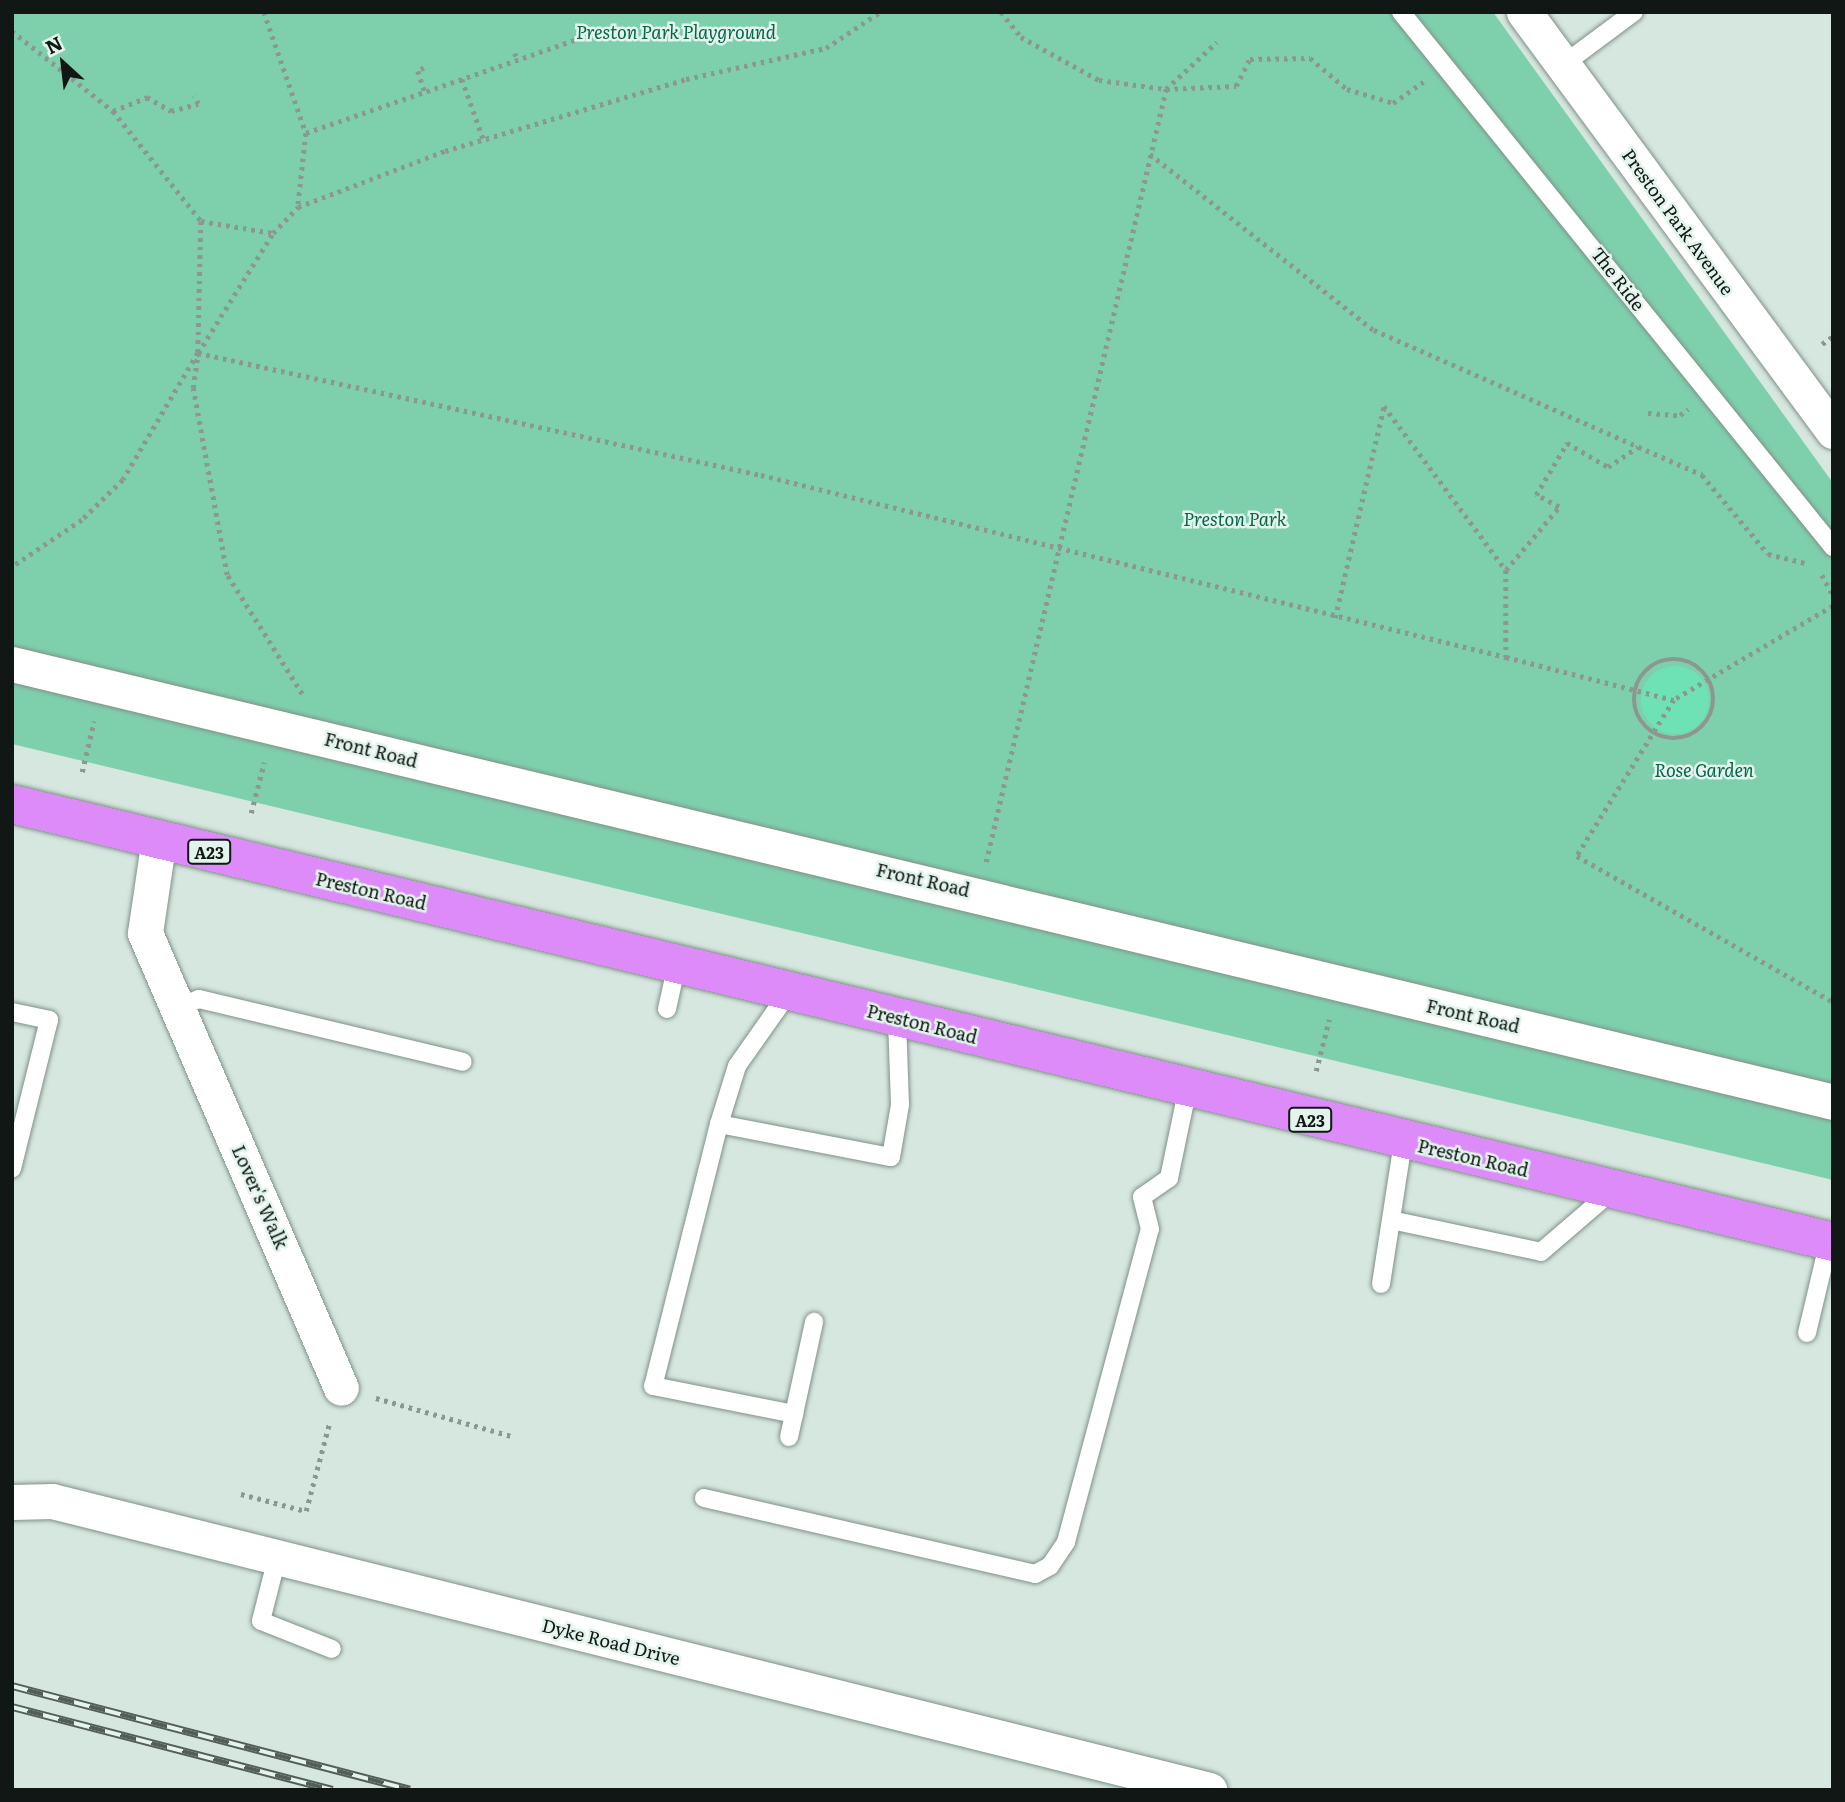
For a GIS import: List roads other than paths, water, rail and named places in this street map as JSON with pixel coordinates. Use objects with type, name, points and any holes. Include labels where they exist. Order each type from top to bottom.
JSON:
[{"type":"highway","name":"Preston Road","points":[[12,804],[677,964],[1187,1092],[1831,1242]]},
{"type":"street","name":"Preston Park Avenue","points":[[1524,12],[1833,431]]},
{"type":"street","name":"Front Road","points":[[12,664],[978,893],[1338,984],[1833,1102]]},
{"type":"street","name":"Lover's Walk","points":[[159,838],[145,933],[178,1007],[337,1398]]},
{"type":"street","name":"Dyke Road Drive","points":[[12,1502],[52,1501],[1209,1790]]},
{"type":"lane","name":"The Ride","points":[[1401,12],[1833,547]]},
{"type":"lane","points":[[1563,65],[1634,12]]},
{"type":"lane","points":[[667,1009],[677,964]]},
{"type":"lane","points":[[789,992],[737,1066],[719,1124],[653,1386],[794,1414]]},
{"type":"lane","points":[[178,1007],[200,999],[463,1062]]},
{"type":"lane","points":[[12,1012],[49,1020],[12,1168]]},
{"type":"lane","points":[[719,1124],[891,1157],[900,1105],[897,1018]]},
{"type":"lane","points":[[704,1498],[1035,1574],[1050,1566],[1066,1542],[1150,1229],[1142,1196],[1169,1178],[1187,1092]]},
{"type":"lane","points":[[1381,1284],[1403,1142]]},
{"type":"lane","points":[[1391,1220],[1541,1252],[1612,1191]]},
{"type":"lane","points":[[1807,1333],[1831,1242]]},
{"type":"lane","points":[[789,1437],[814,1322]]},
{"type":"lane","points":[[277,1558],[261,1621],[332,1649]]},
{"type":"railway","points":[[12,1686],[410,1790]]},
{"type":"railway","points":[[12,1707],[332,1790]]},
{"type":"park label","name":"Preston Park Playground","points":[[676,32]]},
{"type":"park label","name":"Preston Park","points":[[1235,519]]},
{"type":"park label","name":"Rose Garden","points":[[1704,770]]}]
